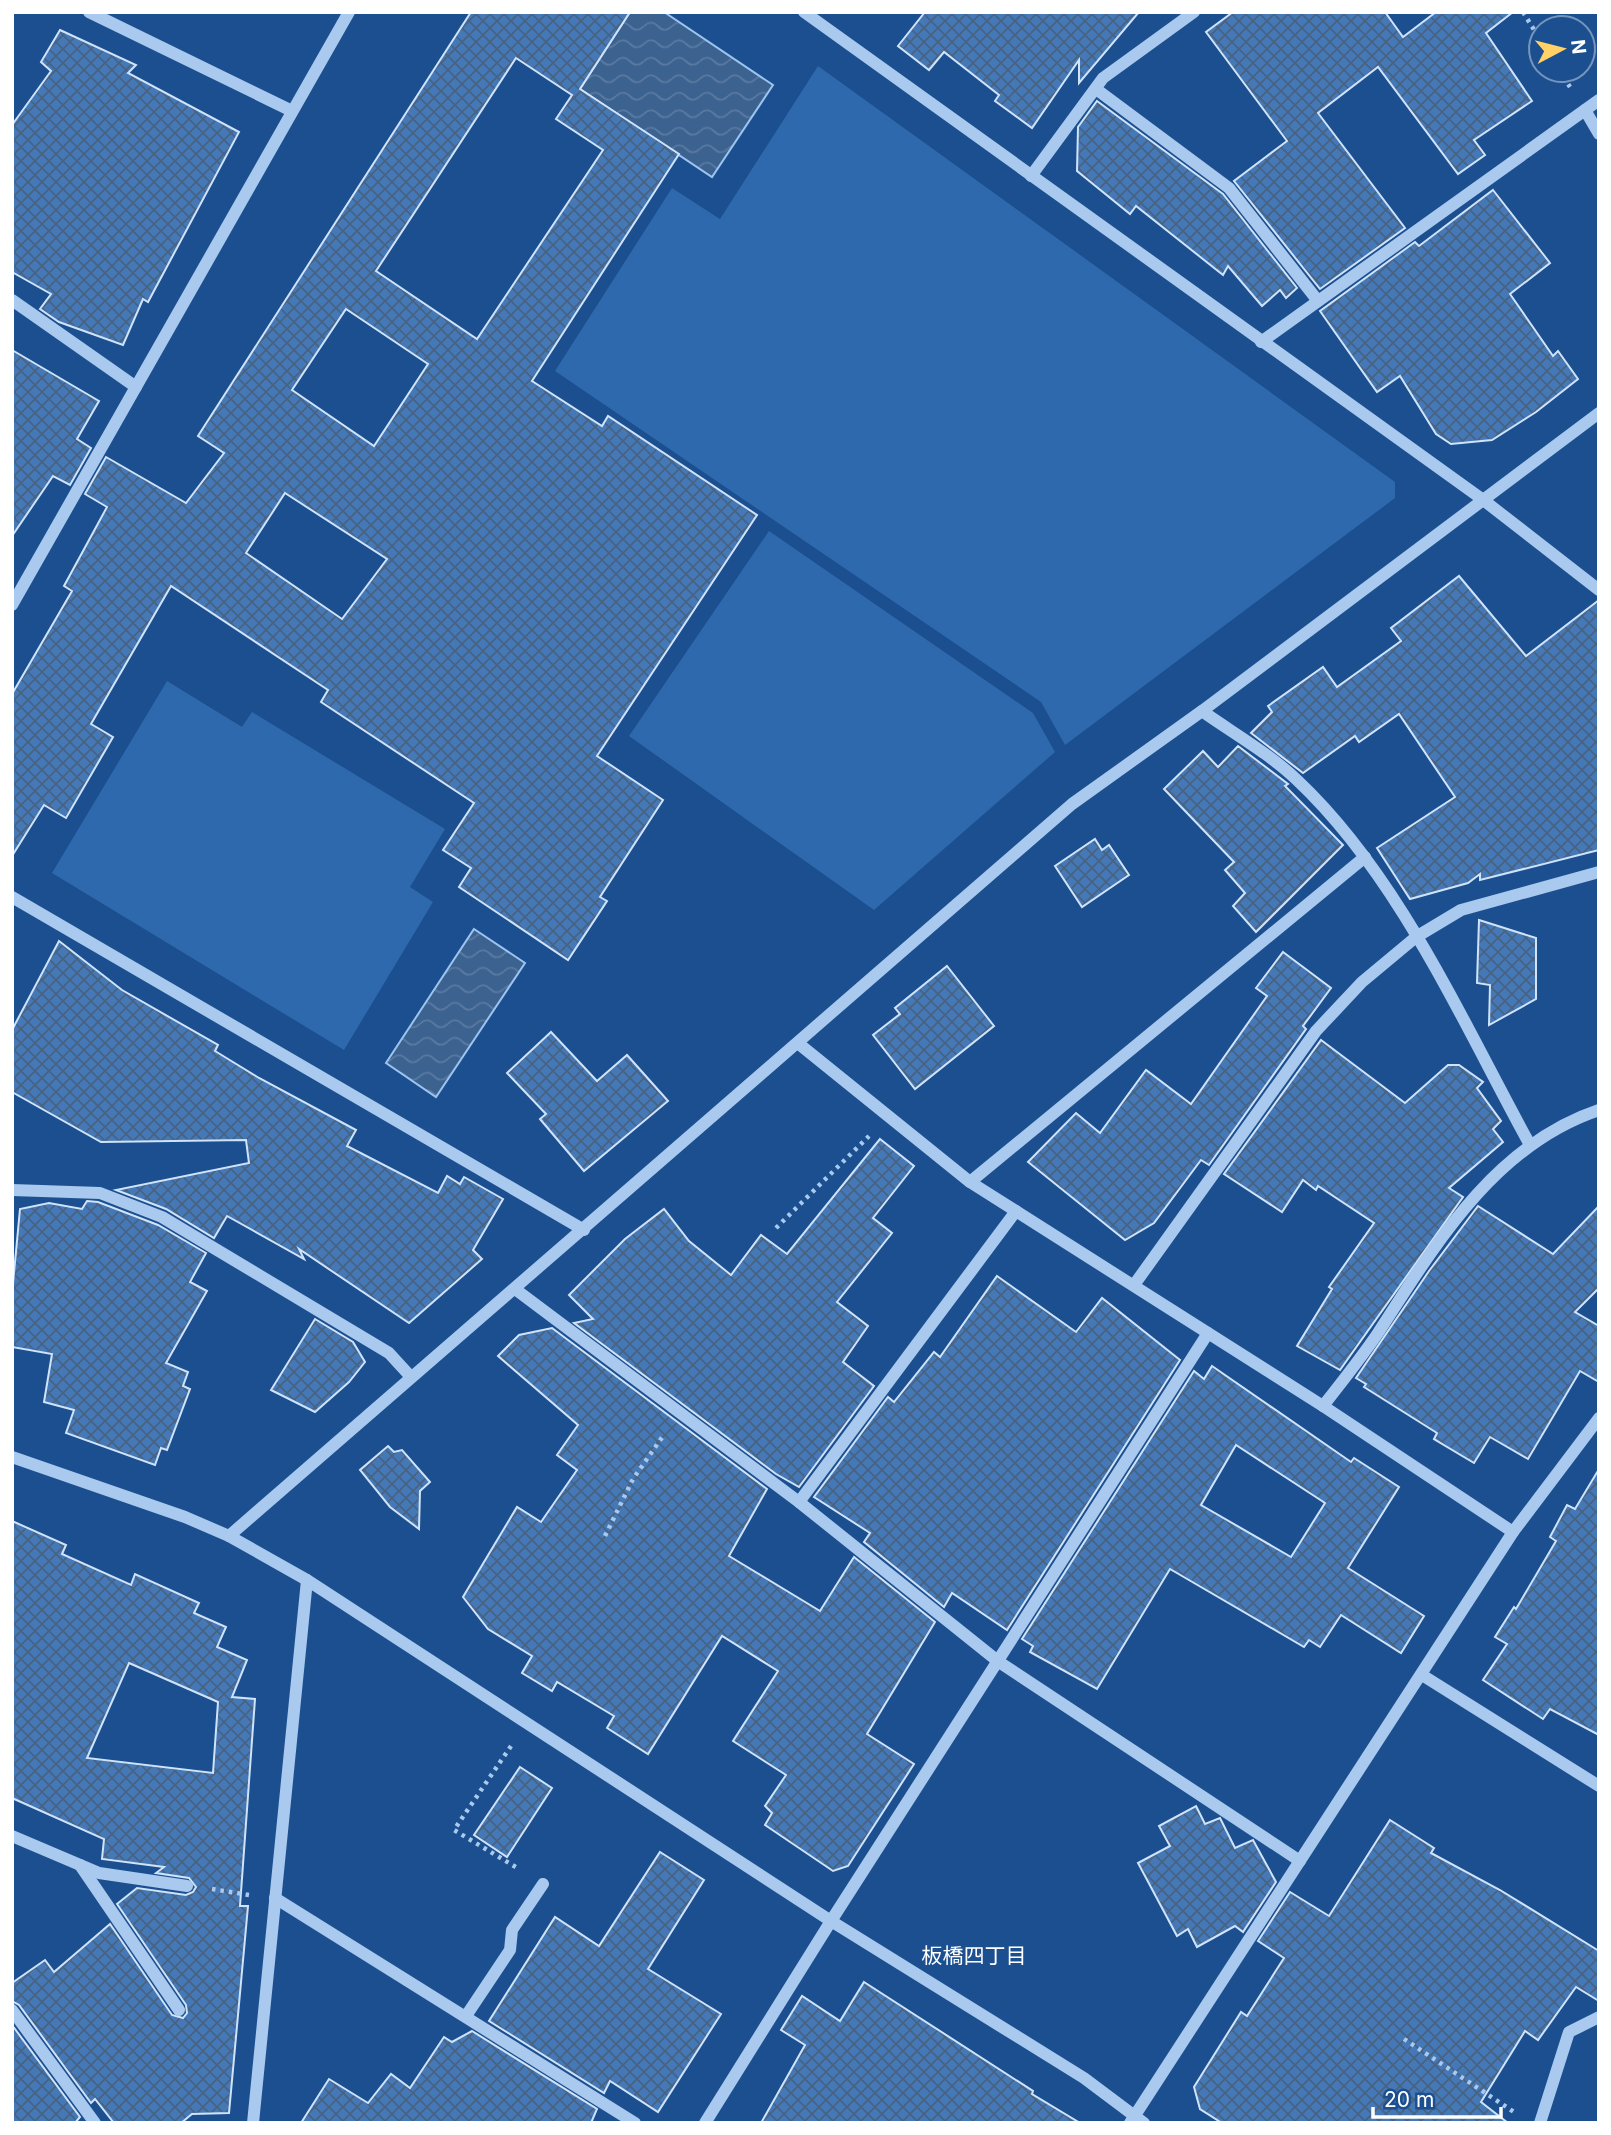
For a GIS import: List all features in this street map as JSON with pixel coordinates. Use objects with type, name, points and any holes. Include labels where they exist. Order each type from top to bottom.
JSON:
[{"type":"street","points":[[89,12],[292,111]]},
{"type":"street","points":[[12,605],[349,12]]},
{"type":"street","points":[[804,12],[1482,499],[1599,590]]},
{"type":"street","points":[[1031,177],[1103,78],[1194,12]]},
{"type":"street","points":[[1096,89],[1229,188],[1318,301]]},
{"type":"street","points":[[1261,342],[1599,100]]},
{"type":"street","points":[[1585,110],[1599,134]]},
{"type":"street","points":[[12,300],[136,387]]},
{"type":"street","points":[[229,1536],[799,1044],[1072,804],[1202,711],[1599,413]]},
{"type":"street","points":[[1202,711],[1296,778],[1347,832],[1416,937],[1529,1143]]},
{"type":"street","points":[[970,1182],[1365,857]]},
{"type":"street","points":[[1134,1285],[1316,1031],[1362,982],[1416,937],[1461,910],[1599,872]]},
{"type":"street","points":[[12,897],[584,1230]]},
{"type":"street","points":[[799,1044],[887,1118],[970,1182],[1324,1406],[1513,1532]]},
{"type":"street","points":[[1324,1406],[1376,1335],[1421,1263],[1460,1214],[1529,1143],[1599,1110]]},
{"type":"street","points":[[12,1190],[100,1193],[162,1217],[389,1353],[411,1377]]},
{"type":"street","points":[[799,1502],[1016,1211]]},
{"type":"street","points":[[515,1289],[799,1502],[999,1662],[1300,1861]]},
{"type":"street","points":[[705,2123],[831,1921],[1208,1333]]},
{"type":"street","points":[[12,1457],[185,1517],[229,1536],[307,1580],[831,1921],[1084,2078],[1136,2120],[1513,1532],[1599,1418]]},
{"type":"street","points":[[253,2123],[307,1580]]},
{"type":"street","points":[[1422,1675],[1599,1786]]},
{"type":"street","points":[[12,1836],[99,1873],[187,1886]]},
{"type":"street","points":[[80,1865],[179,2010]]},
{"type":"street","points":[[466,2016],[510,1950],[512,1930],[543,1884]]},
{"type":"street","points":[[275,1898],[635,2123]]},
{"type":"street","points":[[12,2010],[95,2123]]},
{"type":"street","points":[[1540,2123],[1569,2032],[1599,2017]]},
{"type":"path","points":[[776,1228],[887,1118]]},
{"type":"path","points":[[605,1536],[633,1479],[680,1412]]},
{"type":"path","points":[[527,1723],[454,1830],[543,1884]]},
{"type":"path","points":[[187,1886],[275,1898]]},
{"type":"path","points":[[1404,2039],[1518,2115]]},
{"type":"shaded area","points":[[818,66],[1395,482],[1395,498],[1065,745],[1041,702],[555,371],[672,188],[720,219]]},
{"type":"shaded area","points":[[769,531],[1033,713],[1055,752],[874,910],[629,736]]},
{"type":"shaded area","points":[[167,681],[242,727],[252,712],[445,829],[410,887],[433,902],[344,1050],[52,873]]},
{"type":"water","points":[[630,12],[664,12],[773,85],[712,177],[580,89]]},
{"type":"water","points":[[474,929],[525,963],[436,1097],[386,1063]]},
{"type":"building","points":[[471,12],[630,12],[580,89],[679,154],[532,381],[602,426],[608,416],[757,515],[597,756],[663,800],[600,897],[607,901],[568,960],[459,887],[471,868],[443,850],[474,803],[321,702],[328,690],[171,586],[91,724],[113,737],[66,818],[44,805],[12,856],[12,694],[72,591],[64,586],[107,507],[85,494],[106,457],[186,503],[224,453],[198,436]],"holes":[[[516,58],[572,95],[556,119],[603,150],[477,339],[376,271]],[[346,309],[428,364],[374,446],[292,390]],[[285,493],[387,559],[342,619],[246,553]]]},
{"type":"building","points":[[925,12],[1139,12],[1079,83],[1079,60],[1032,128],[995,101],[999,95],[944,52],[929,70],[898,46]]},
{"type":"building","points":[[1233,12],[1385,12],[1403,37],[1436,12],[1513,12],[1486,33],[1532,101],[1474,140],[1485,155],[1458,174],[1378,67],[1318,113],[1405,228],[1320,289],[1234,181],[1287,141],[1206,32]]},
{"type":"building","points":[[60,30],[136,65],[128,73],[239,132],[148,302],[143,299],[123,345],[59,322],[40,309],[51,294],[12,272],[12,125],[51,71],[41,62]]},
{"type":"building","points":[[1097,101],[1223,194],[1297,288],[1286,298],[1280,290],[1262,306],[1228,266],[1223,275],[1136,206],[1130,214],[1077,171],[1078,127]]},
{"type":"building","points":[[1493,190],[1550,263],[1510,294],[1553,356],[1558,351],[1578,379],[1536,412],[1492,440],[1451,444],[1436,434],[1400,376],[1377,392],[1320,311],[1415,242],[1419,246]]},
{"type":"building","points":[[12,350],[99,401],[77,439],[91,448],[70,485],[53,476],[12,536]]},
{"type":"building","points":[[1459,576],[1526,656],[1599,600],[1599,850],[1480,880],[1480,874],[1468,883],[1410,899],[1377,848],[1455,797],[1399,714],[1359,742],[1355,736],[1303,773],[1251,733],[1272,712],[1268,706],[1323,667],[1337,687],[1401,641],[1391,628]]},
{"type":"building","points":[[1238,746],[1288,784],[1285,786],[1343,845],[1256,932],[1233,906],[1245,893],[1225,870],[1234,862],[1164,789],[1203,751],[1218,767]]},
{"type":"building","points":[[1095,839],[1102,850],[1109,845],[1129,875],[1082,907],[1055,866]]},
{"type":"building","points":[[1479,920],[1536,938],[1536,999],[1489,1025],[1490,985],[1477,983]]},
{"type":"building","points":[[59,941],[122,990],[218,1045],[215,1051],[356,1130],[347,1146],[438,1193],[447,1176],[460,1184],[464,1177],[503,1199],[473,1250],[482,1259],[409,1323],[299,1249],[304,1259],[227,1216],[214,1238],[166,1209],[116,1190],[249,1163],[246,1140],[101,1142],[12,1092],[12,1030]]},
{"type":"building","points":[[1283,952],[1331,988],[1303,1026],[1306,1029],[1209,1165],[1201,1160],[1154,1223],[1125,1240],[1028,1162],[1076,1113],[1100,1133],[1146,1070],[1191,1104],[1267,996],[1256,988]]},
{"type":"building","points":[[947,966],[994,1026],[915,1089],[873,1035],[900,1014],[895,1008]]},
{"type":"building","points":[[551,1032],[597,1081],[627,1055],[668,1101],[584,1171],[540,1119],[546,1114],[507,1073]]},
{"type":"building","points":[[1321,1040],[1405,1103],[1448,1065],[1459,1065],[1483,1082],[1477,1088],[1501,1121],[1493,1129],[1503,1142],[1449,1188],[1463,1197],[1340,1370],[1297,1346],[1332,1289],[1329,1287],[1374,1223],[1318,1186],[1316,1190],[1303,1180],[1282,1212],[1224,1174]]},
{"type":"building","points":[[880,1139],[914,1166],[873,1218],[892,1233],[837,1302],[868,1326],[843,1362],[874,1386],[799,1487],[776,1474],[574,1323],[593,1319],[569,1295],[625,1239],[664,1209],[689,1241],[731,1275],[761,1235],[787,1254]]},
{"type":"building","points":[[87,1201],[98,1202],[158,1225],[206,1253],[190,1282],[207,1291],[166,1363],[188,1372],[183,1386],[190,1389],[167,1450],[161,1448],[155,1465],[66,1433],[74,1410],[44,1402],[52,1354],[12,1347],[12,1294],[20,1209],[49,1203],[82,1209]]},
{"type":"building","points":[[1478,1206],[1553,1254],[1599,1206],[1599,1288],[1575,1312],[1599,1326],[1599,1382],[1580,1371],[1528,1459],[1490,1437],[1474,1463],[1434,1439],[1437,1433],[1364,1387],[1366,1384],[1356,1378],[1429,1271]]},
{"type":"building","points":[[997,1276],[1076,1332],[1102,1298],[1180,1360],[1007,1630],[952,1593],[944,1607],[864,1542],[870,1533],[814,1497],[888,1397],[894,1402],[934,1352],[940,1357]]},
{"type":"building","points":[[315,1319],[353,1342],[365,1362],[349,1382],[315,1412],[271,1390]]},
{"type":"building","points":[[552,1328],[767,1489],[729,1556],[820,1611],[854,1557],[935,1622],[867,1734],[914,1764],[848,1866],[833,1871],[765,1825],[772,1813],[765,1806],[786,1775],[733,1741],[778,1671],[722,1636],[648,1754],[607,1728],[614,1716],[557,1682],[552,1691],[522,1673],[532,1656],[488,1629],[463,1597],[517,1507],[541,1522],[577,1470],[557,1455],[578,1425],[498,1356],[519,1335]]},
{"type":"building","points":[[1212,1366],[1351,1462],[1354,1458],[1399,1487],[1348,1568],[1424,1616],[1401,1653],[1341,1615],[1320,1647],[1309,1640],[1304,1647],[1170,1569],[1097,1689],[1030,1652],[1033,1646],[1022,1639],[1194,1371],[1204,1379]],"holes":[[[1236,1445],[1325,1503],[1291,1557],[1201,1505]]]},
{"type":"building","points":[[388,1446],[394,1452],[402,1450],[430,1482],[420,1491],[419,1529],[390,1507],[360,1470]]},
{"type":"building","points":[[1599,1469],[1599,1735],[1550,1709],[1543,1719],[1483,1680],[1507,1644],[1495,1637],[1514,1607],[1516,1609],[1556,1541],[1550,1537],[1567,1505],[1575,1509]]},
{"type":"building","points":[[12,1521],[66,1545],[62,1554],[131,1585],[135,1574],[199,1603],[194,1613],[226,1627],[217,1647],[247,1660],[232,1697],[255,1699],[240,1906],[248,1906],[229,2113],[192,2114],[181,2123],[114,2123],[95,2099],[91,2103],[19,2005],[12,2001],[12,1983],[45,1960],[54,1972],[110,1924],[172,2015],[183,2018],[187,2013],[186,2005],[117,1904],[137,1888],[186,1895],[196,1887],[189,1878],[156,1873],[164,1867],[102,1859],[104,1839],[12,1798]],"holes":[[[129,1663],[218,1702],[213,1773],[87,1758]]]},
{"type":"building","points":[[520,1767],[552,1788],[507,1857],[474,1835]]},
{"type":"building","points":[[1196,1806],[1205,1824],[1220,1818],[1235,1848],[1253,1840],[1276,1882],[1243,1932],[1235,1926],[1197,1947],[1188,1929],[1177,1936],[1138,1863],[1170,1846],[1159,1826]]},
{"type":"building","points":[[1390,1820],[1434,1848],[1431,1853],[1500,1890],[1599,1951],[1599,2001],[1576,1987],[1538,2040],[1525,2031],[1481,2102],[1508,2123],[1222,2123],[1200,2109],[1194,2087],[1241,2012],[1247,2016],[1284,1958],[1258,1941],[1290,1892],[1329,1916]]},
{"type":"building","points":[[660,1852],[704,1880],[648,1969],[721,2014],[658,2112],[610,2081],[604,2093],[489,2021],[555,1917],[599,1946]]},
{"type":"building","points":[[864,1982],[1080,2123],[761,2123],[805,2045],[781,2030],[802,1996],[840,2021]]},
{"type":"building","points":[[12,2025],[80,2117],[75,2123],[12,2123]]},
{"type":"building","points":[[472,2031],[597,2109],[591,2123],[301,2123],[329,2079],[368,2103],[391,2074],[410,2088],[444,2037],[452,2042]]},
{"type":"district","name":"板橋四丁目","points":[[974,1955]]}]
